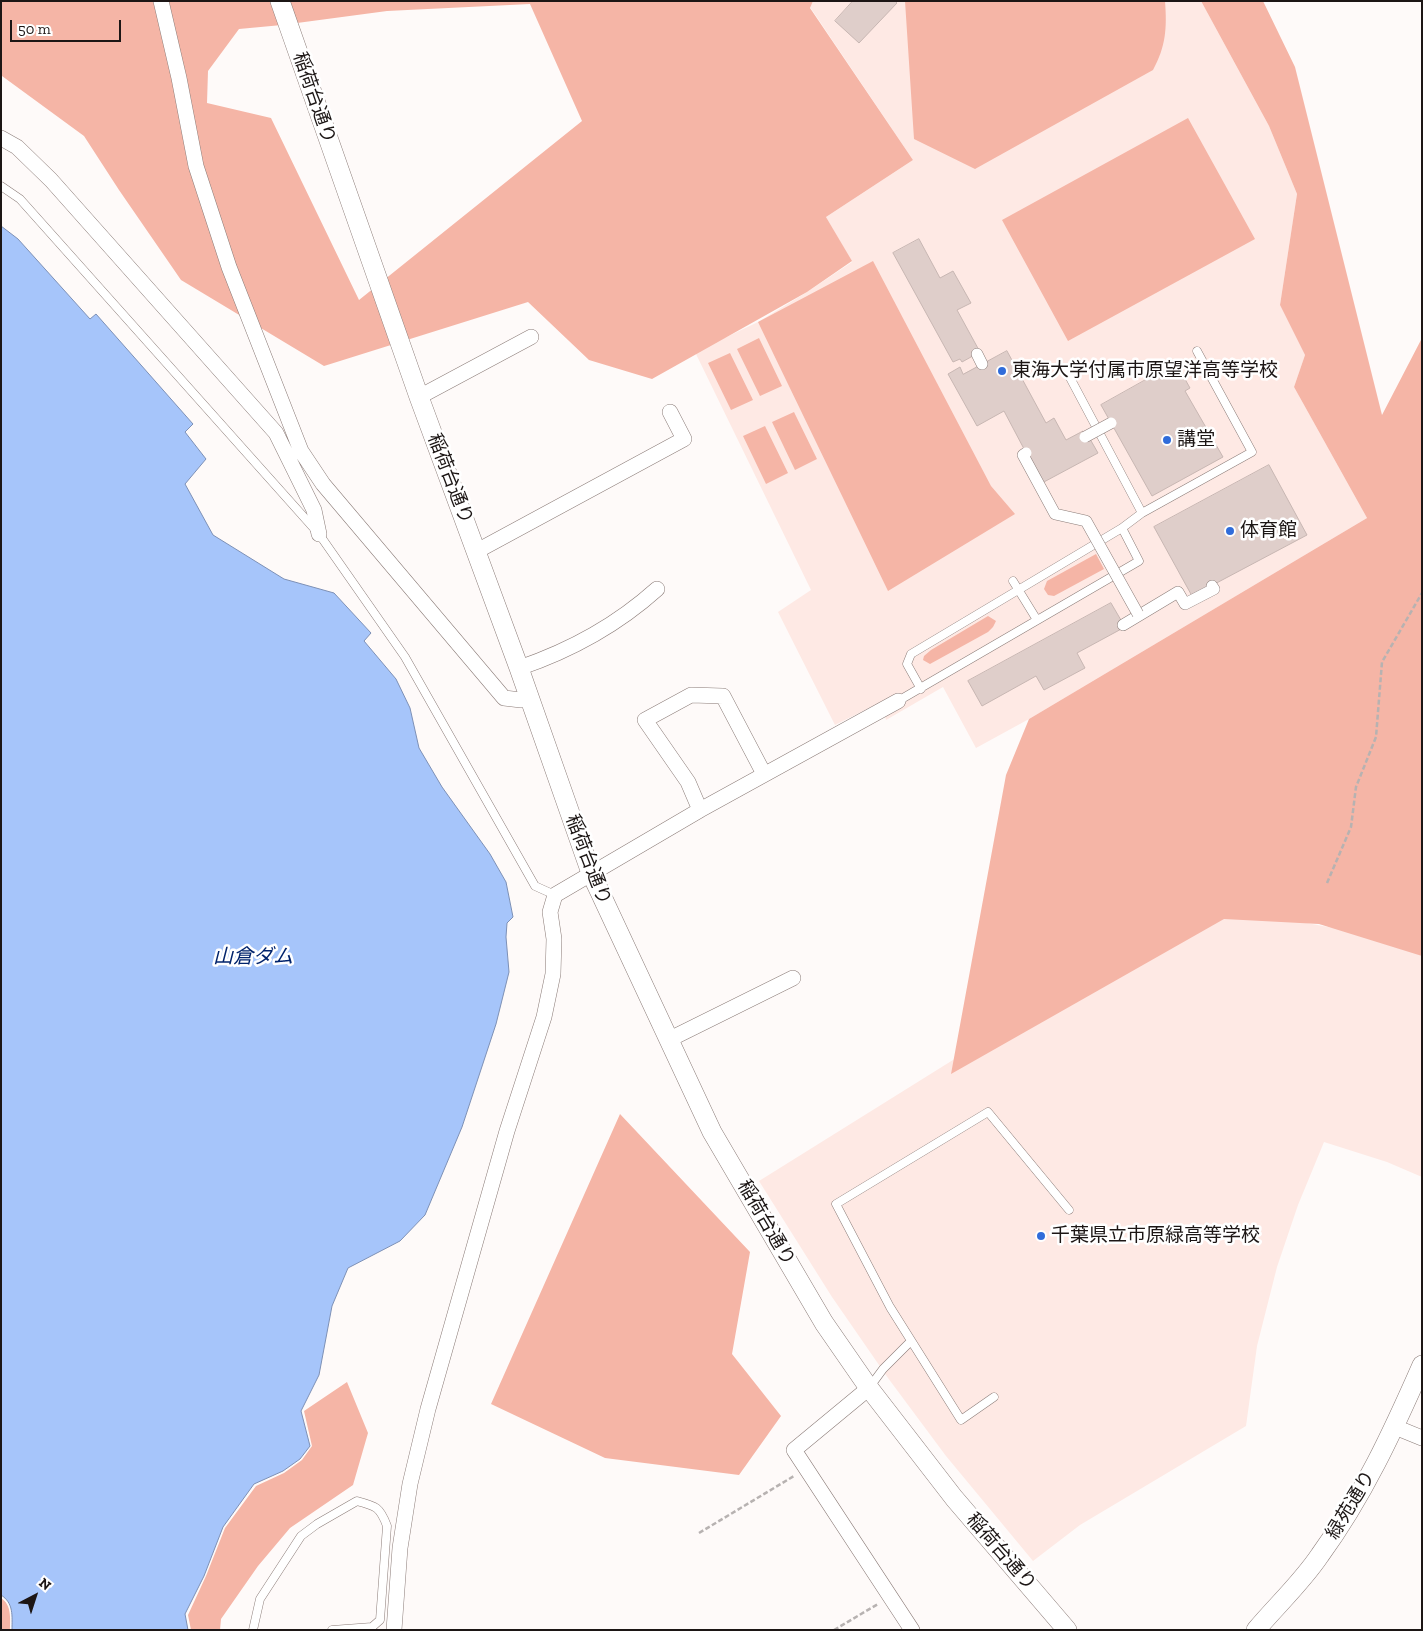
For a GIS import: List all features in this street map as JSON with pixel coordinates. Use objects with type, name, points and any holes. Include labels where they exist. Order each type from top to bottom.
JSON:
[{"type":"street","points":[[161,1],[179,78],[196,166],[229,267],[301,451],[323,484],[504,698],[521,700],[530,698]]},
{"type":"street","name":"稲荷台通り","points":[[280,1],[419,397],[477,551],[591,873],[712,1132],[824,1323],[869,1388],[954,1498],[1067,1630]]},
{"type":"street","points":[[1,138],[17,147],[51,180],[276,433],[314,510],[319,534]]},
{"type":"street","points":[[419,397],[531,337]]},
{"type":"street","points":[[477,551],[684,439],[670,412]]},
{"type":"street","points":[[1085,436],[1111,423]]},
{"type":"street","points":[[1026,453],[1023,455],[1055,514],[1086,521],[1138,614]]},
{"type":"street","points":[[1123,625],[1138,614],[1178,592],[1185,604],[1214,589],[1212,586]]},
{"type":"street","points":[[519,668],[551,657],[588,638],[645,599],[656,589]]},
{"type":"street","points":[[700,810],[688,782],[644,720],[691,695],[723,696],[764,774]]},
{"type":"street","points":[[394,1630],[400,1548],[410,1484],[428,1409],[507,1132],[546,1008],[553,974],[554,939],[550,912],[555,895],[700,810],[898,701]]},
{"type":"street","points":[[668,1040],[793,978]]},
{"type":"street","name":"緑苑通り","points":[[1256,1630],[1320,1556],[1368,1481],[1395,1427],[1422,1365]]},
{"type":"street","points":[[869,1388],[794,1450],[912,1630]]},
{"type":"street","points":[[1395,1427],[1422,1438]]},
{"type":"lane","points":[[1,186],[20,199],[319,534],[406,657],[534,886],[555,895]]},
{"type":"lane","points":[[921,688],[907,664],[911,654],[1122,528],[1142,513],[1252,452],[1197,351]]},
{"type":"lane","points":[[1067,372],[1142,513]]},
{"type":"lane","points":[[898,701],[1139,561],[1122,528]]},
{"type":"lane","points":[[1013,581],[1037,620]]},
{"type":"lane","points":[[994,1397],[961,1420],[890,1307],[836,1204],[988,1112],[1069,1210]]},
{"type":"lane","points":[[869,1388],[883,1369],[911,1341]]},
{"type":"lane","points":[[253,1630],[260,1599],[301,1536],[317,1524],[357,1501],[373,1505],[382,1512],[387,1526],[380,1620],[372,1627],[332,1630]]},
{"type":"path","points":[[1327,883],[1351,827],[1356,787],[1376,737],[1382,662],[1422,593]]},
{"type":"path","points":[[699,1533],[806,1468]]},
{"type":"path","points":[[834,1630],[890,1597]]},
{"type":"shaded area","points":[[1,1],[813,1],[810,8],[913,160],[826,217],[852,261],[807,292],[652,379],[589,360],[528,302],[324,366],[181,280],[84,136],[2,76]],"holes":[[[530,4],[582,121],[359,300],[271,118],[207,103],[208,71],[239,29],[387,11]]]},
{"type":"shaded area","name":"東海大学付属市原望洋高等学校","points":[[813,1],[1201,1],[1269,126],[1297,194],[1280,305],[1305,355],[1294,387],[1367,518],[1029,719],[976,748],[943,687],[886,720],[881,702],[835,725],[778,612],[811,590],[695,352],[758,322],[852,262],[826,217],[913,160],[810,7]]},
{"type":"shaded area","points":[[905,1],[1165,1],[1165,37],[1161,53],[1153,70],[975,169],[914,139]]},
{"type":"shaded area","points":[[1201,1],[1263,1],[1295,67],[1382,415],[1422,338],[1422,956],[1319,924],[1224,919],[951,1074],[1006,775],[1029,719],[1367,518],[1294,387],[1305,355],[1280,305],[1297,194],[1269,126]]},
{"type":"shaded area","points":[[1188,118],[1255,239],[1068,341],[1002,220]]},
{"type":"shaded area","points":[[873,261],[991,486],[1015,514],[888,591],[758,322]]},
{"type":"shaded area","points":[[759,338],[782,386],[760,396],[737,349]]},
{"type":"shaded area","points":[[730,353],[753,400],[731,410],[708,363]]},
{"type":"shaded area","points":[[794,412],[817,459],[795,470],[772,422]]},
{"type":"shaded area","points":[[765,426],[788,473],[766,484],[743,436]]},
{"type":"shaded area","points":[[1096,554],[1104,569],[1054,596],[1048,595],[1044,589],[1047,581]]},
{"type":"shaded area","points":[[988,616],[996,621],[988,632],[930,664],[923,660],[924,656],[931,650]]},
{"type":"shaded area","name":"千葉県立市原緑高等学校","points":[[1203,904],[1372,935],[1422,956],[1422,1177],[1387,1162],[1324,1142],[1298,1205],[1277,1267],[1257,1346],[1246,1426],[1080,1525],[1033,1561],[946,1456],[888,1378],[832,1297],[759,1181]]},
{"type":"shaded area","points":[[620,1114],[750,1252],[732,1354],[781,1416],[739,1475],[605,1458],[491,1404]]},
{"type":"shaded area","points":[[347,1382],[368,1433],[353,1485],[290,1528],[258,1566],[221,1619],[220,1630],[191,1630],[188,1615],[225,1528],[256,1486],[284,1473],[302,1460],[312,1446],[304,1411]]},
{"type":"shaded area","points":[[1,1598],[9,1608],[10,1630],[1,1630]]},
{"type":"water","name":"山倉ダム","points":[[1,226],[18,239],[90,319],[96,314],[193,424],[185,432],[206,459],[185,484],[213,535],[284,579],[334,593],[371,633],[364,641],[396,679],[410,708],[419,748],[442,787],[490,854],[506,882],[513,917],[507,923],[506,937],[509,972],[496,1024],[462,1127],[425,1215],[400,1241],[348,1268],[332,1306],[319,1375],[301,1411],[310,1446],[300,1459],[283,1471],[254,1484],[223,1527],[204,1576],[185,1614],[188,1630],[12,1630],[10,1606],[1,1595]]},
{"type":"building","points":[[853,1],[895,1],[897,3],[859,43],[835,21]]},
{"type":"building","points":[[919,239],[940,278],[953,271],[971,303],[957,310],[980,352],[962,362],[960,359],[953,362],[893,253]]},
{"type":"building","points":[[1007,351],[1046,423],[1054,418],[1066,440],[1083,431],[1088,441],[1090,439],[1098,453],[1042,483],[1004,411],[977,426],[948,374],[960,367],[963,374]]},
{"type":"building","name":"講堂","points":[[1176,363],[1190,388],[1185,391],[1223,457],[1152,496],[1101,405]]},
{"type":"building","name":"体育館","points":[[1269,465],[1307,535],[1192,596],[1154,527]]},
{"type":"building","points":[[1111,603],[1125,627],[1077,653],[1085,668],[1044,690],[1036,676],[982,706],[968,681]]},
{"type":"place","name":"東海大学付属市原望洋高等学校","points":[[1002,371]]},
{"type":"place","name":"講堂","points":[[1167,440]]},
{"type":"place","name":"体育館","points":[[1230,531]]},
{"type":"place","name":"千葉県立市原緑高等学校","points":[[1041,1236]]}]
